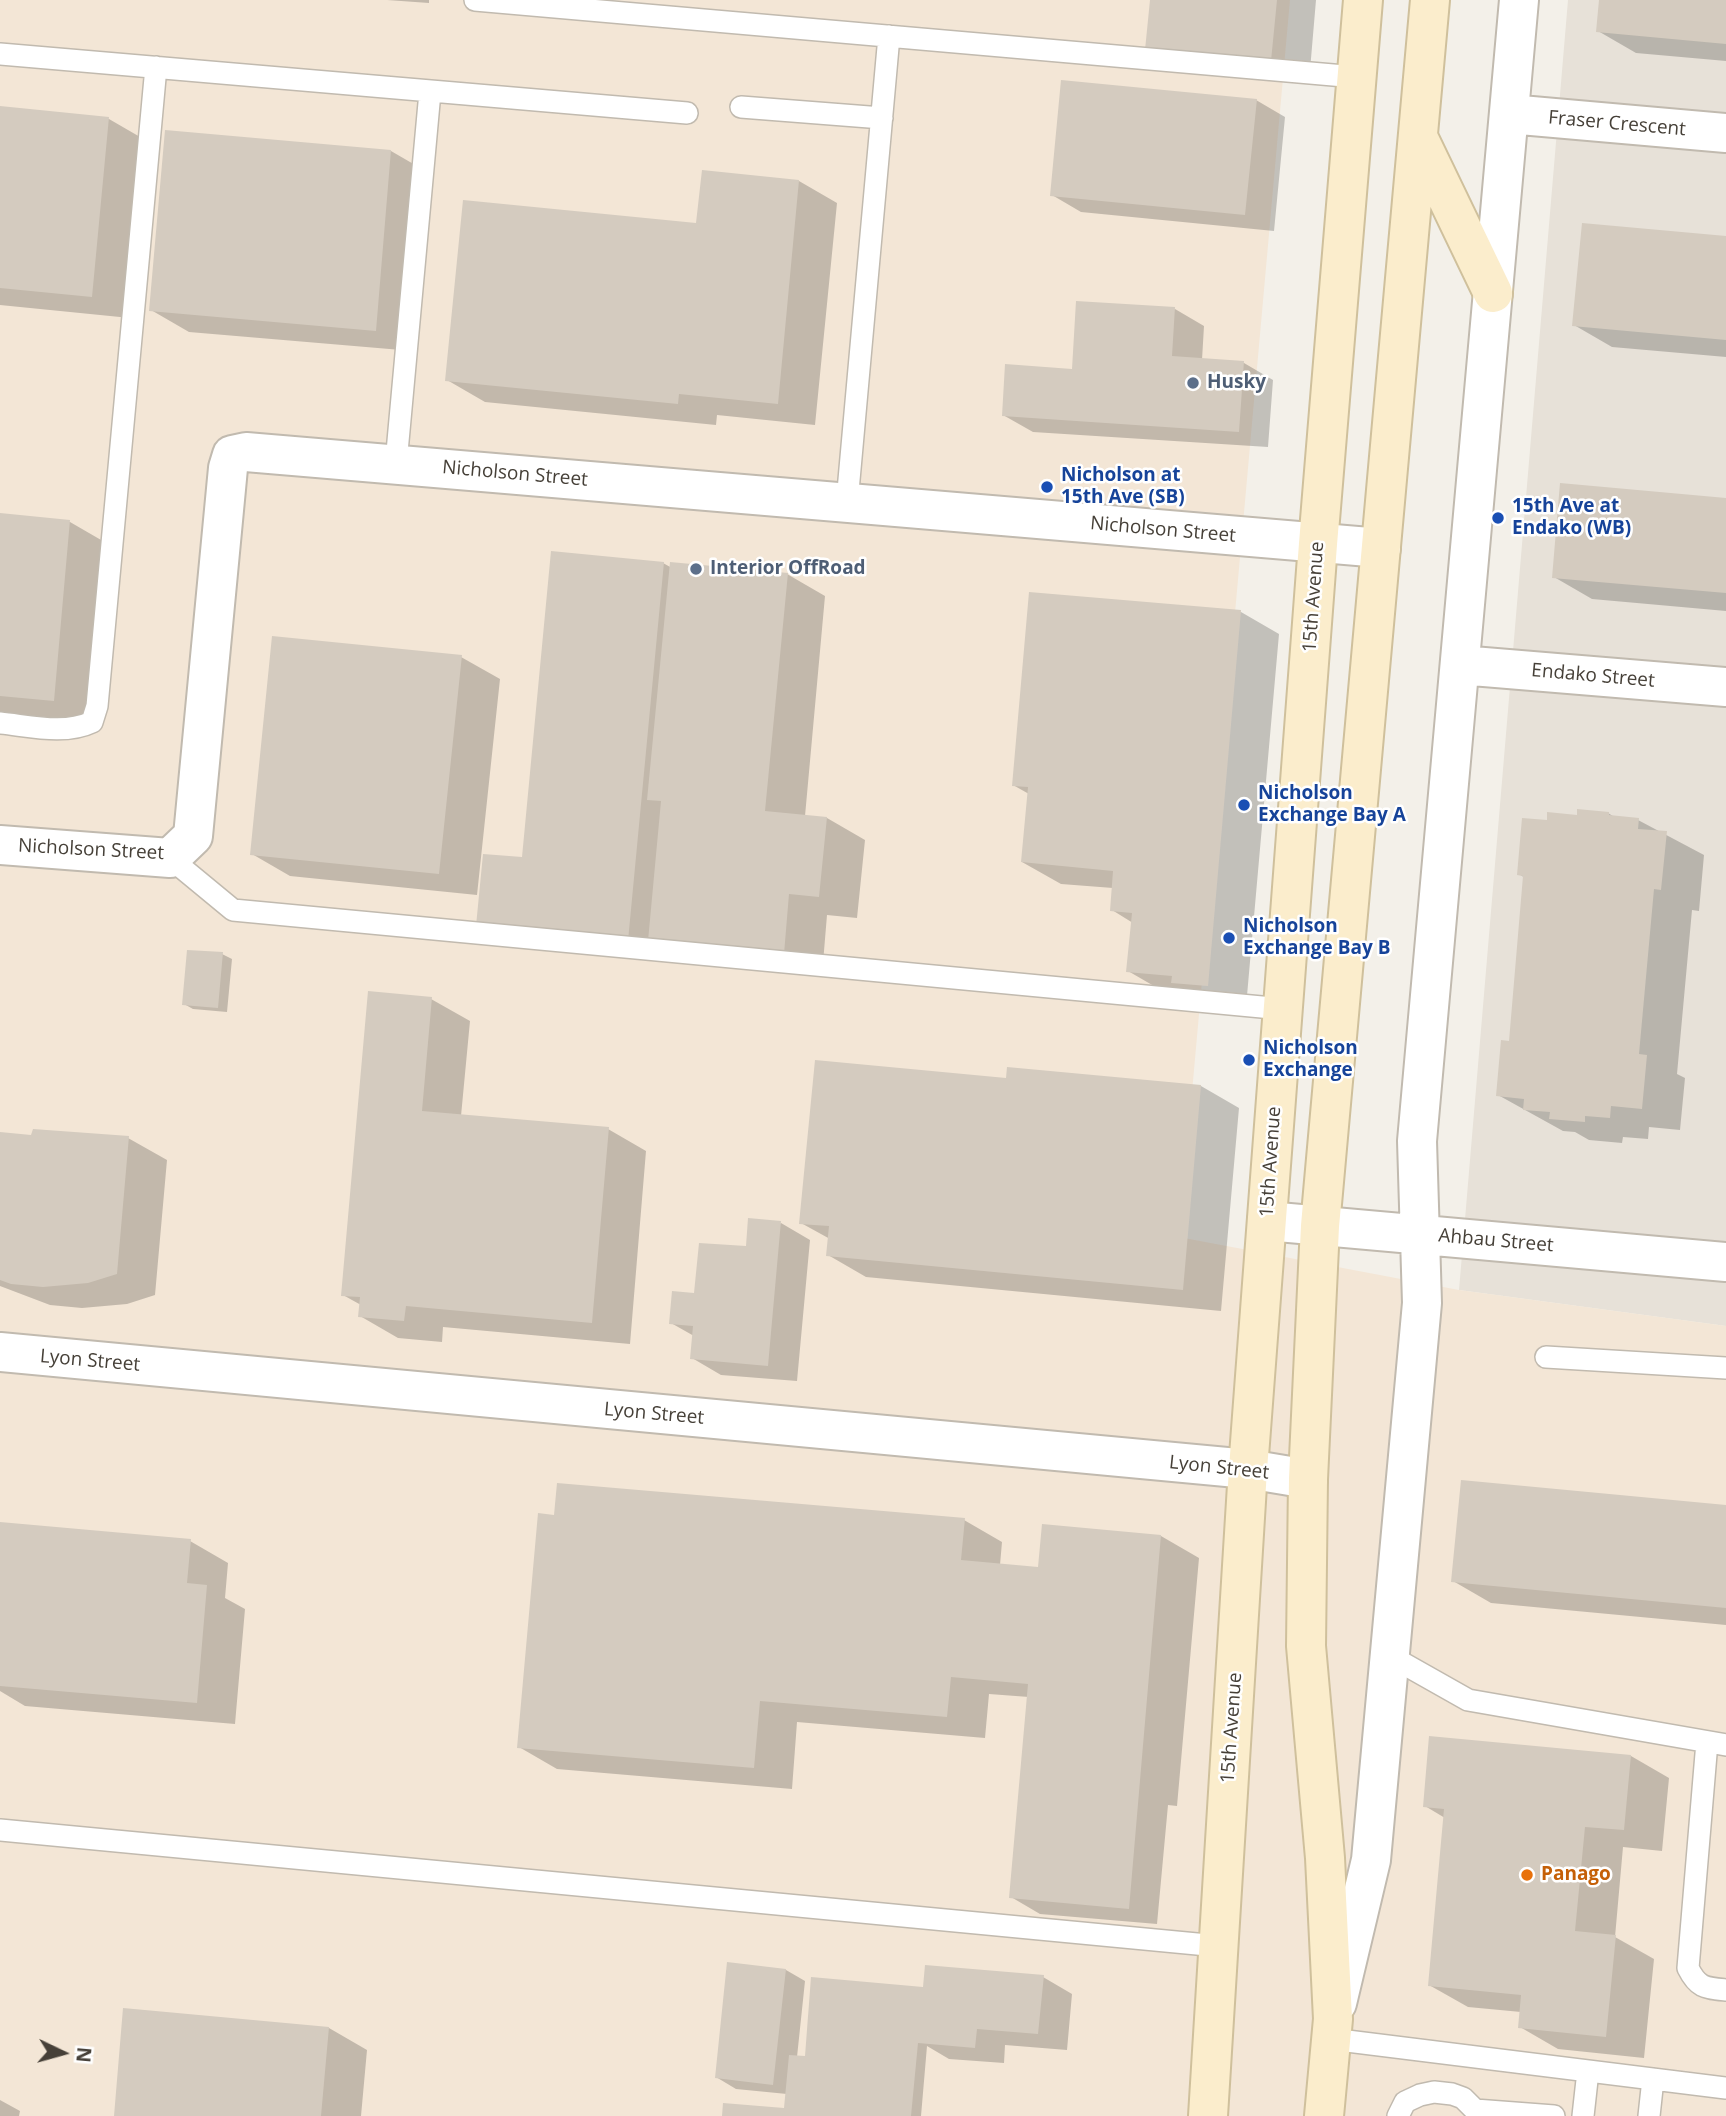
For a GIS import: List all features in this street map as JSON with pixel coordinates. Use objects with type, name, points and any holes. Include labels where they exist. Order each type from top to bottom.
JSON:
[{"type":"main road","name":"15th Avenue","points":[[1208,2116],[1248,1469],[1318,544],[1363,0]]},
{"type":"main road","points":[[1324,2116],[1332,2029],[1325,1858],[1306,1646],[1308,1479],[1320,1226],[1430,0]]},
{"type":"main road","points":[[1418,137],[1493,293]]},
{"type":"street","points":[[1332,2029],[1371,1860],[1390,1656],[1422,1303],[1417,1141],[1519,0]]},
{"type":"street","name":"Fraser Crescent","points":[[1508,114],[1726,133]]},
{"type":"street","name":"Nicholson Street","points":[[0,845],[170,858],[193,836],[228,468],[232,456],[246,452],[1381,548]]},
{"type":"street","name":"Endako Street","points":[[1460,665],[1726,687]]},
{"type":"street","name":"Ahbau Street","points":[[1267,1221],[1726,1262]]},
{"type":"street","name":"Lyon Street","points":[[0,1352],[1248,1469],[1308,1479]]},
{"type":"lane","points":[[475,0],[1356,77]]},
{"type":"lane","points":[[847,502],[889,36]]},
{"type":"lane","points":[[0,54],[687,113]]},
{"type":"lane","points":[[0,723],[80,728],[92,722],[97,706],[156,67]]},
{"type":"lane","points":[[396,464],[430,92]]},
{"type":"lane","points":[[741,107],[882,118]]},
{"type":"lane","points":[[170,858],[233,910],[1283,1009]]},
{"type":"lane","points":[[1546,1357],[1726,1368]]},
{"type":"lane","points":[[1390,1656],[1468,1700],[1717,1744],[1688,1968],[1695,1982],[1708,1988],[1726,1990]]},
{"type":"lane","points":[[0,1830],[1218,1946]]},
{"type":"lane","points":[[1332,2029],[1588,2071],[1726,2088]]},
{"type":"lane","points":[[1583,2116],[1588,2071]]},
{"type":"lane","points":[[1649,2116],[1653,2079]]},
{"type":"lane","points":[[1398,2116],[1405,2102],[1434,2092],[1463,2098],[1472,2113],[1554,2116]]},
{"type":"shaded area","points":[[0,0],[1290,0],[1179,1237],[1459,1290],[1726,1326],[1726,2116],[0,2116]]},
{"type":"shaded area","points":[[1568,0],[1726,0],[1726,1326],[1459,1290]]},
{"type":"building","points":[[1150,0],[1277,0],[1271,61],[1145,50]]},
{"type":"building","points":[[1599,0],[1726,0],[1726,44],[1596,32]]},
{"type":"building","points":[[1061,80],[1257,99],[1245,215],[1050,196]]},
{"type":"building","points":[[0,106],[109,117],[92,297],[0,288]]},
{"type":"building","points":[[165,130],[391,150],[376,331],[149,311]]},
{"type":"building","points":[[702,170],[799,180],[778,404],[679,394],[678,404],[445,381],[463,200],[696,223]]},
{"type":"building","points":[[1582,223],[1726,236],[1726,340],[1572,326]]},
{"type":"building","points":[[1076,301],[1175,307],[1172,356],[1244,361],[1239,432],[1002,416],[1005,364],[1072,369]]},
{"type":"building","points":[[1560,483],[1726,498],[1726,593],[1552,578]]},
{"type":"building","points":[[0,513],[70,520],[54,701],[0,696]]},
{"type":"building","points":[[551,551],[664,562],[628,941],[476,926],[483,854],[522,857]]},
{"type":"building","points":[[670,562],[788,573],[765,811],[827,817],[819,897],[789,894],[784,954],[648,941],[661,801],[647,800]]},
{"type":"building","points":[[1029,592],[1241,610],[1208,986],[1171,983],[1172,976],[1126,972],[1132,913],[1110,911],[1113,871],[1021,862],[1028,787],[1012,786]]},
{"type":"building","points":[[272,636],[462,655],[439,874],[250,855]]},
{"type":"building","points":[[1577,809],[1639,818],[1638,829],[1667,831],[1661,890],[1654,889],[1639,1054],[1647,1055],[1642,1109],[1611,1106],[1610,1118],[1585,1116],[1585,1122],[1549,1119],[1550,1112],[1523,1110],[1524,1099],[1496,1096],[1501,1040],[1509,1041],[1523,876],[1517,875],[1522,818],[1547,820],[1547,812],[1577,815]]},
{"type":"building","points":[[187,950],[223,952],[218,1008],[182,1005]]},
{"type":"building","points":[[368,991],[432,997],[422,1111],[609,1127],[592,1323],[406,1306],[404,1321],[358,1317],[360,1297],[341,1296]]},
{"type":"building","points":[[815,1060],[1006,1078],[1007,1067],[1201,1085],[1183,1290],[826,1256],[829,1226],[799,1224]]},
{"type":"building","points":[[33,1129],[129,1136],[117,1274],[88,1283],[43,1287],[11,1284],[0,1280],[0,1132],[31,1135]]},
{"type":"building","points":[[748,1218],[781,1221],[768,1366],[690,1359],[693,1326],[669,1324],[672,1291],[694,1293],[699,1243],[746,1246]]},
{"type":"building","points":[[1461,1480],[1726,1505],[1726,1608],[1451,1582]]},
{"type":"building","points":[[557,1483],[965,1518],[961,1560],[1038,1567],[1042,1524],[1161,1535],[1129,1909],[1009,1898],[1028,1684],[951,1677],[947,1717],[760,1701],[754,1768],[517,1748],[538,1513],[554,1515]]},
{"type":"building","points":[[0,1522],[191,1539],[187,1583],[207,1585],[197,1703],[0,1686]]},
{"type":"building","points":[[1429,1736],[1631,1755],[1624,1830],[1585,1827],[1575,1931],[1616,1935],[1606,2037],[1518,2028],[1521,1995],[1428,1986],[1444,1809],[1423,1807]]},
{"type":"building","points":[[727,1962],[786,1969],[773,2085],[715,2078]]},
{"type":"building","points":[[925,1965],[1044,1975],[1038,2034],[977,2029],[975,2048],[918,2043],[911,2116],[722,2116],[723,2103],[784,2108],[789,2055],[805,2056],[811,1977],[923,1987]]},
{"type":"building","points":[[123,2008],[329,2027],[321,2116],[114,2116]]},
{"type":"place","name":"Husky","points":[[1193,383]]},
{"type":"place","name":"Nicholson at 15th Ave (SB)","points":[[1047,487]]},
{"type":"place","name":"15th Ave at Endako (WB)","points":[[1498,518]]},
{"type":"place","name":"Interior OffRoad","points":[[696,569]]},
{"type":"place","name":"Nicholson Exchange Bay A","points":[[1244,805]]},
{"type":"place","name":"Nicholson Exchange Bay B","points":[[1229,938]]},
{"type":"place","name":"Nicholson Exchange","points":[[1249,1060]]},
{"type":"place","name":"Panago","points":[[1527,1875]]}]
